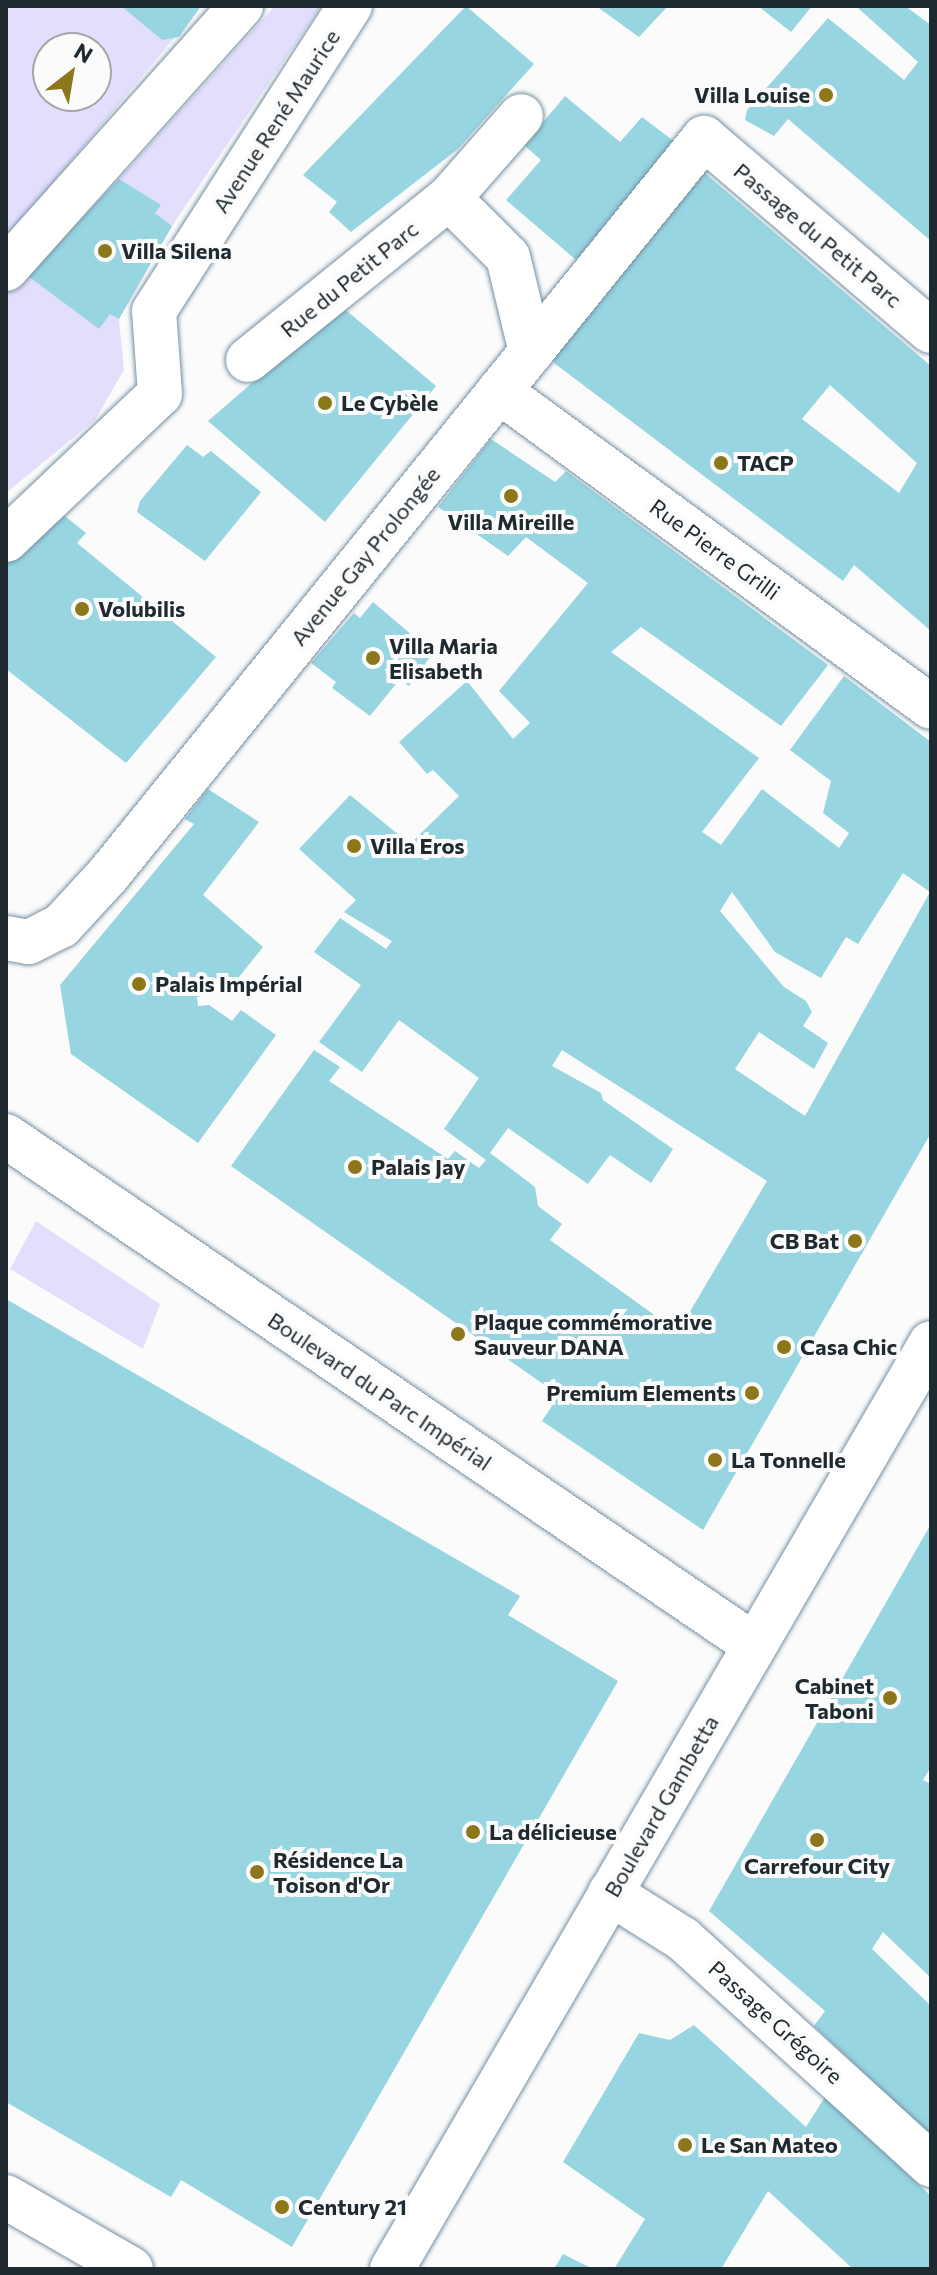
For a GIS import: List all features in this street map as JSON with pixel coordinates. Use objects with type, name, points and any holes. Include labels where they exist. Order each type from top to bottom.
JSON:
[{"type":"street","points":[[6,269],[241,6]]},
{"type":"street","name":"Avenue René Maurice","points":[[6,540],[160,394],[154,311],[350,6]]},
{"type":"street","name":"Rue du Petit Parc","points":[[248,360],[449,198],[521,116]]},
{"type":"street","name":"Passage du Petit Parc","points":[[704,138],[931,331]]},
{"type":"street","name":"Avenue Gay Prolongée","points":[[6,938],[29,942],[61,926],[108,875],[704,138]]},
{"type":"street","points":[[449,198],[508,257],[531,352]]},
{"type":"street","name":"Rue Pierre Grilli","points":[[499,391],[931,707]]},
{"type":"street","name":"Boulevard du Parc Impérial","points":[[6,1136],[754,1645]]},
{"type":"street","name":"Boulevard Gambetta","points":[[392,2269],[931,1343]]},
{"type":"street","name":"Passage Grégoire","points":[[610,1893],[683,1939],[838,2077],[931,2165]]},
{"type":"street","points":[[6,2197],[131,2269]]},
{"type":"shaded area","points":[[6,6],[201,6],[6,239]]},
{"type":"shaded area","points":[[275,6],[321,6],[172,226],[119,319],[124,370],[95,420],[6,493],[6,293],[119,179]]},
{"type":"shaded area","points":[[36,1221],[160,1304],[143,1349],[10,1269]]},
{"type":"building","points":[[121,6],[201,6],[179,37],[162,40]]},
{"type":"building","points":[[466,6],[534,64],[458,149],[351,232],[329,212],[337,202],[303,175]]},
{"type":"building","points":[[596,6],[668,6],[639,37]]},
{"type":"building","points":[[758,6],[812,6],[791,32]]},
{"type":"building","points":[[905,6],[931,25],[931,241],[788,119],[774,136],[745,120],[747,110],[828,18],[904,80],[918,62],[858,8]]},
{"type":"building","points":[[565,96],[620,142],[642,117],[679,145],[582,265],[506,200],[541,160],[524,145]]},
{"type":"building","points":[[700,169],[931,366],[931,631],[854,565],[843,581],[554,363],[554,343]],"holes":[[[830,385],[917,463],[899,493],[802,419]]]},
{"type":"building","name":"Villa Silena","points":[[119,179],[161,205],[155,213],[172,226],[119,319],[110,314],[99,329],[28,276]]},
{"type":"building","name":"Le Cybèle","points":[[341,306],[436,386],[325,522],[208,421]]},
{"type":"building","points":[[491,439],[555,482],[566,471],[828,665],[781,726],[641,627],[611,652],[759,758],[702,832],[721,845],[762,789],[839,848],[849,833],[823,813],[831,781],[790,750],[844,676],[931,742],[931,1133],[703,1530],[542,1421],[559,1395],[231,1166],[314,1050],[340,1067],[329,1081],[448,1159],[455,1151],[479,1168],[486,1160],[444,1129],[479,1078],[399,1020],[362,1072],[319,1042],[361,985],[314,952],[340,918],[386,949],[392,941],[344,912],[356,900],[299,849],[350,795],[410,844],[459,796],[433,770],[427,774],[399,742],[467,681],[513,739],[530,723],[499,691],[588,583],[526,537],[508,556],[438,507]],"holes":[[[903,873],[930,892],[805,1116],[735,1069],[759,1032],[814,1069],[828,1043],[803,1026],[812,1012],[806,1001],[784,987],[720,911],[732,892],[775,952],[821,978],[846,937],[858,944]],[[562,1050],[767,1181],[678,1332],[550,1240],[562,1224],[538,1206],[535,1187],[490,1153],[508,1128],[588,1184],[610,1155],[651,1183],[673,1149],[603,1100],[601,1093],[552,1066]]]},
{"type":"building","points":[[187,445],[203,457],[211,451],[261,492],[205,561],[137,512],[140,501]]},
{"type":"building","name":"Volubilis","points":[[61,513],[86,533],[77,543],[216,657],[126,763],[6,669],[6,561]]},
{"type":"building","name":"Villa Maria Elisabeth","points":[[373,602],[433,653],[409,686],[400,679],[370,716],[332,688],[336,682],[311,663],[354,613],[360,618]]},
{"type":"building","name":"Palais Impérial","points":[[208,789],[259,822],[203,895],[263,947],[235,982],[224,974],[207,995],[197,997],[198,1006],[209,1005],[232,1021],[241,1010],[276,1035],[198,1143],[71,1054],[60,985],[194,824],[185,819]]},
{"type":"building","name":"Résidence La Toison d'Or","points":[[6,1299],[520,1596],[508,1615],[618,1681],[292,2247],[181,2180],[171,2197],[6,2102]]},
{"type":"building","points":[[931,1524],[931,1767],[923,1780],[931,1784],[931,1978],[883,1932],[872,1949],[931,2006],[931,2136],[814,2026],[825,2011],[709,1911]]},
{"type":"building","name":"Le San Mateo","points":[[694,2025],[806,2127],[825,2097],[931,2196],[931,2269],[853,2269],[768,2191],[721,2269],[614,2269],[645,2219],[563,2162],[639,2033],[670,2040]]},
{"type":"building","points":[[563,2254],[593,2269],[554,2269]]},
{"type":"place","name":"Villa Louise","points":[[826,95]]},
{"type":"place","name":"Villa Silena","points":[[105,251]]},
{"type":"place","name":"Le Cybèle","points":[[325,403]]},
{"type":"place","name":"TACP","points":[[721,463]]},
{"type":"place","name":"Villa Mireille","points":[[511,496]]},
{"type":"place","name":"Volubilis","points":[[82,609]]},
{"type":"place","name":"Villa Maria Elisabeth","points":[[373,658]]},
{"type":"place","name":"Villa Eros","points":[[354,846]]},
{"type":"place","name":"Palais Impérial","points":[[139,984]]},
{"type":"place","name":"Palais Jay","points":[[355,1167]]},
{"type":"place","name":"CB Bat","points":[[855,1241]]},
{"type":"place","name":"Plaque commémorative Sauveur DANA","points":[[458,1334]]},
{"type":"place","name":"Casa Chic","points":[[784,1347]]},
{"type":"place","name":"Premium Elements","points":[[752,1393]]},
{"type":"place","name":"La Tonnelle","points":[[715,1460]]},
{"type":"place","name":"Cabinet Taboni","points":[[890,1698]]},
{"type":"place","name":"La délicieuse","points":[[473,1832]]},
{"type":"place","name":"Carrefour City","points":[[817,1840]]},
{"type":"place","name":"Résidence La Toison d'Or","points":[[257,1872]]},
{"type":"place","name":"Le San Mateo","points":[[685,2145]]},
{"type":"place","name":"Century 21","points":[[282,2207]]}]
